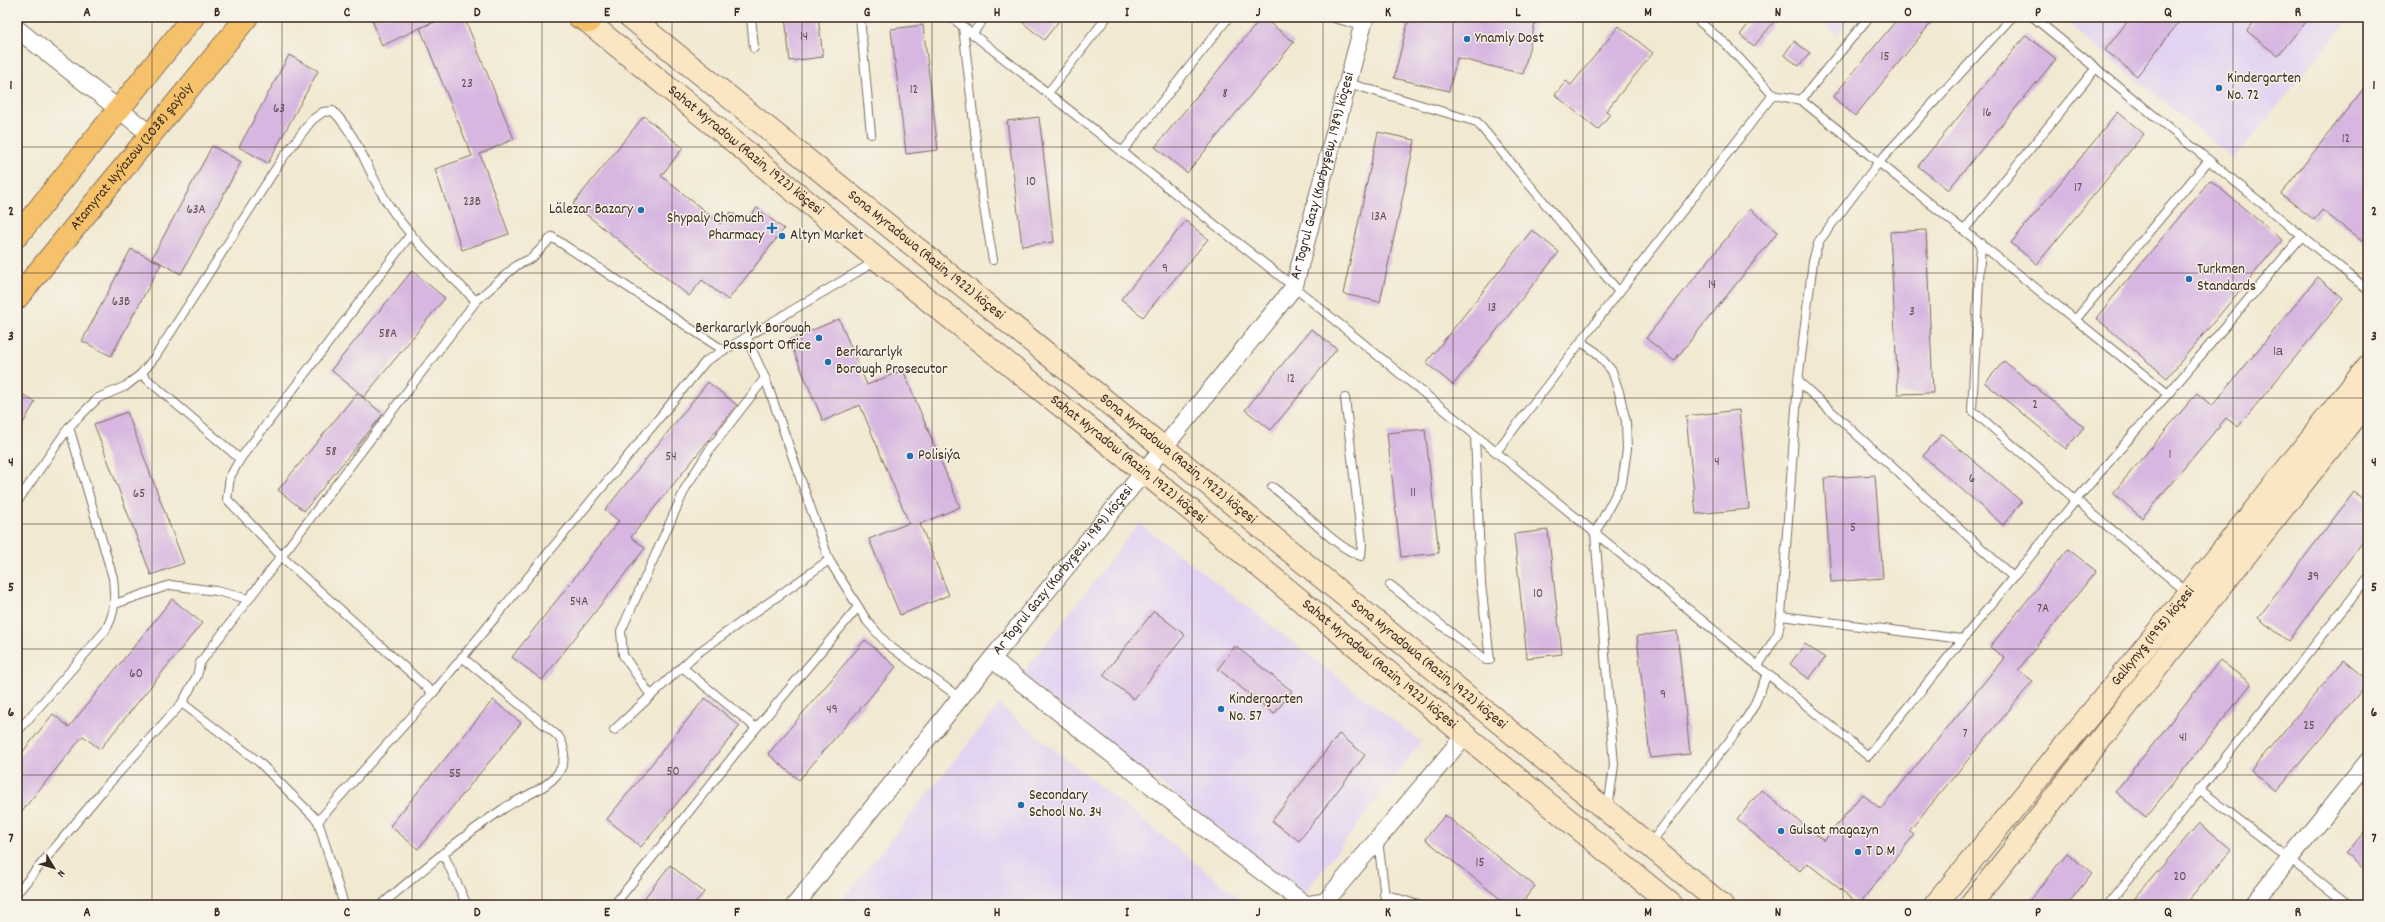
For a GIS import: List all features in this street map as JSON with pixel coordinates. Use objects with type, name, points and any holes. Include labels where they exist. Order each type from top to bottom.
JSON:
[{"type":"main road","points":[[17,236],[194,17]]},
{"type":"main road","name":"Atamyrat Nyýazow (2038) şaýoly","points":[[17,298],[247,17]]},
{"type":"main road","points":[[150,134],[261,17]]},
{"type":"main road","name":"Sona Myradowa (Razin, 1922) köçesi","points":[[630,17],[1164,448],[1722,905]]},
{"type":"main road","name":"Sahat Myradow (Razin, 1922) köçesi","points":[[583,19],[878,260],[1144,472],[1466,734],[1672,905]]},
{"type":"main road","name":"Galkynyş (1995) köçesi","points":[[1935,905],[2189,593],[2368,366]]},
{"type":"main road","name":"Galkynyş (1995) köçesi","points":[[1970,905],[2368,400]]},
{"type":"street","name":"Ar Togrul Gazy (Karbyşew, 1989) köçesi","points":[[795,905],[960,698],[1294,287],[1364,21]]},
{"type":"street","points":[[17,29],[150,134]]},
{"type":"street","points":[[992,659],[1220,840],[1306,905],[1327,903],[1378,839],[1466,734]]},
{"type":"street","points":[[2252,905],[2368,761]]},
{"type":"lane","points":[[751,17],[754,48]]},
{"type":"lane","points":[[860,17],[871,134]]},
{"type":"lane","points":[[951,17],[1294,287],[1868,756],[2076,500],[2302,236]]},
{"type":"lane","points":[[972,34],[985,17]]},
{"type":"lane","points":[[1048,93],[1107,17]]},
{"type":"lane","points":[[1122,152],[1229,17]]},
{"type":"lane","points":[[1330,17],[1364,21]]},
{"type":"lane","points":[[1694,17],[1726,44],[1773,95],[1801,100],[2168,394]]},
{"type":"lane","points":[[1801,100],[1869,17]]},
{"type":"lane","points":[[1758,666],[1778,633],[1781,616],[1798,380],[1813,261],[1819,242],[1879,162],[2012,17]]},
{"type":"lane","points":[[2033,17],[2368,290]]},
{"type":"lane","points":[[963,26],[983,202],[993,260]]},
{"type":"lane","points":[[1964,230],[2096,68]]},
{"type":"lane","points":[[1348,83],[1477,122],[1619,292]]},
{"type":"lane","points":[[1496,452],[1773,95]]},
{"type":"lane","points":[[17,502],[69,427],[98,398],[126,386],[141,374],[155,357],[282,159],[312,120],[323,112],[333,111],[344,122],[367,160],[388,204],[419,244],[476,301]]},
{"type":"lane","points":[[2076,319],[2209,160]]},
{"type":"lane","points":[[411,234],[240,459],[230,477],[227,499],[282,557],[433,693]]},
{"type":"lane","points":[[17,893],[104,790],[182,703],[197,676],[200,663],[476,301],[517,265],[532,258],[552,238],[723,350]]},
{"type":"lane","points":[[1981,243],[1972,410],[2076,500],[2189,593]]},
{"type":"lane","points":[[318,821],[433,693],[689,379],[706,361],[878,260]]},
{"type":"lane","points":[[746,337],[765,378],[829,560],[867,621],[888,645],[960,698]]},
{"type":"lane","points":[[1581,342],[1596,352],[1612,371],[1626,422],[1627,449],[1622,483],[1595,533],[1614,765],[1608,812]]},
{"type":"lane","points":[[141,374],[240,459]]},
{"type":"lane","points":[[650,696],[623,655],[621,631],[686,487],[708,452],[765,378]]},
{"type":"lane","points":[[1798,380],[2013,577]]},
{"type":"lane","points":[[1272,487],[1284,494],[1344,547],[1360,556],[1362,543],[1345,398]]},
{"type":"lane","points":[[17,732],[106,631],[113,619],[115,604],[113,578],[69,427]]},
{"type":"lane","points":[[1390,585],[1486,660],[1490,660],[1481,584],[1475,435]]},
{"type":"lane","points":[[614,730],[696,654],[829,560]]},
{"type":"lane","points":[[2108,905],[2368,578]]},
{"type":"lane","points":[[115,604],[170,585],[216,590],[249,599]]},
{"type":"lane","points":[[614,905],[756,728],[858,607]]},
{"type":"lane","points":[[1781,616],[1962,639]]},
{"type":"lane","points":[[381,905],[443,852],[504,808],[549,782],[560,771],[564,758],[563,742],[558,736],[462,657]]},
{"type":"lane","points":[[682,667],[756,728]]},
{"type":"lane","points":[[1649,846],[1744,722],[1754,706],[1767,674]]},
{"type":"lane","points":[[182,703],[259,762],[318,821],[344,905]]},
{"type":"lane","points":[[2199,789],[2349,905]]},
{"type":"lane","points":[[1378,839],[1386,905]]},
{"type":"lane","points":[[443,852],[467,905]]},
{"type":"lane","points":[[1384,894],[1418,905]]},
{"type":"shaded area","points":[[1815,17],[1851,17],[1838,34]]},
{"type":"shaded area","name":"Kindergarten No. 72","points":[[2060,17],[2350,17],[2234,159]]},
{"type":"shaded area","name":"Kindergarten No. 57","points":[[1139,523],[1421,742],[1304,894],[1021,676]]},
{"type":"shaded area","name":"Secondary School No. 34","points":[[999,705],[1248,905],[838,905]]},
{"type":"building","points":[[371,17],[443,17],[382,46]]},
{"type":"building","points":[[446,17],[464,17],[514,139],[480,154],[509,234],[462,250],[435,169],[472,156],[420,28]]},
{"type":"building","points":[[785,17],[818,17],[823,57],[790,61]]},
{"type":"building","points":[[1016,17],[1062,17],[1044,40]]},
{"type":"building","points":[[1262,17],[1294,42],[1187,173],[1155,147]]},
{"type":"building","name":"Ynamly Dost","points":[[1409,17],[1527,17],[1536,19],[1523,74],[1457,58],[1449,91],[1394,78]]},
{"type":"building","points":[[1754,17],[1778,17],[1754,46],[1740,35]]},
{"type":"building","points":[[1899,17],[1936,17],[1855,116],[1833,97]]},
{"type":"building","points":[[2131,17],[2183,17],[2137,76],[2105,50]]},
{"type":"building","points":[[2258,17],[2309,17],[2278,56],[2247,31]]},
{"type":"building","points":[[923,25],[938,150],[906,154],[891,29]]},
{"type":"building","points":[[1619,26],[1653,53],[1606,111],[1610,114],[1598,130],[1555,95],[1566,81],[1571,85]]},
{"type":"building","points":[[2026,35],[2056,59],[1948,190],[1918,166]]},
{"type":"building","points":[[1794,41],[1810,53],[1799,66],[1784,55]]},
{"type":"building","points":[[289,55],[318,71],[268,163],[239,147]]},
{"type":"building","points":[[2368,83],[2368,246],[2322,210],[2314,220],[2281,194]]},
{"type":"building","points":[[2118,112],[2144,134],[2037,264],[2011,243]]},
{"type":"building","name":"Lälezar Bazary","points":[[644,116],[683,148],[661,176],[721,224],[731,212],[745,223],[757,208],[784,229],[728,300],[702,280],[689,296],[573,204]]},
{"type":"building","points":[[1039,117],[1054,242],[1022,246],[1007,121]]},
{"type":"building","points":[[1378,132],[1415,140],[1380,302],[1343,294]]},
{"type":"building","points":[[212,146],[241,162],[181,274],[152,258]]},
{"type":"building","name":"Turkmen Standards","points":[[2210,180],[2282,240],[2167,378],[2096,318]]},
{"type":"building","points":[[1750,209],[1778,232],[1674,361],[1646,338]]},
{"type":"building","points":[[1186,221],[1208,239],[1143,317],[1121,299]]},
{"type":"building","points":[[1532,230],[1559,252],[1453,385],[1426,363]]},
{"type":"building","points":[[1926,230],[1933,393],[1898,394],[1890,232]]},
{"type":"building","points":[[131,249],[161,264],[111,356],[82,341]]},
{"type":"building","points":[[412,271],[445,298],[364,397],[331,370]]},
{"type":"building","points":[[2318,277],[2343,299],[2238,427],[2226,418],[2142,518],[2113,493],[2197,393],[2212,406]]},
{"type":"building","points":[[839,319],[867,385],[903,370],[960,507],[920,524],[949,595],[900,615],[869,539],[909,523],[860,405],[823,421],[789,340]]},
{"type":"building","points":[[1311,329],[1337,349],[1271,430],[1245,410]]},
{"type":"building","points":[[2004,361],[2084,427],[2066,449],[1985,383]]},
{"type":"building","points":[[708,382],[737,405],[631,537],[645,548],[542,680],[512,657],[619,521],[605,510]]},
{"type":"building","points":[[17,391],[35,402],[17,434]]},
{"type":"building","points":[[357,393],[383,414],[304,511],[278,490]]},
{"type":"building","points":[[1739,410],[1749,509],[1696,514],[1686,416]]},
{"type":"building","points":[[127,412],[184,563],[151,575],[94,424]]},
{"type":"building","points":[[1425,429],[1439,553],[1401,557],[1387,433]]},
{"type":"building","points":[[1942,434],[2022,502],[2003,525],[1923,456]]},
{"type":"building","points":[[1875,475],[1883,578],[1831,582],[1824,478]]},
{"type":"building","points":[[2354,492],[2368,503],[2368,535],[2288,641],[2258,618]]},
{"type":"building","points":[[1548,530],[1562,654],[1527,658],[1514,534]]},
{"type":"building","points":[[2068,549],[2096,571],[2018,670],[2033,681],[1909,831],[1914,835],[1859,904],[1807,863],[1800,871],[1737,820],[1761,790],[1824,841],[1862,794],[1881,809],[2004,658],[1990,647]]},
{"type":"building","points":[[172,599],[202,623],[100,749],[83,736],[17,817],[17,759],[53,714],[69,727]]},
{"type":"building","points":[[1154,611],[1185,635],[1134,699],[1103,675]]},
{"type":"building","points":[[1677,631],[1690,754],[1650,758],[1637,636]]},
{"type":"building","points":[[865,640],[896,667],[799,780],[768,754]]},
{"type":"building","points":[[1805,644],[1825,658],[1809,679],[1790,664]]},
{"type":"building","points":[[1235,646],[1292,691],[1274,714],[1218,669]]},
{"type":"building","points":[[2220,660],[2251,684],[2146,817],[2115,792]]},
{"type":"building","points":[[2344,660],[2368,680],[2368,683],[2276,791],[2251,770]]},
{"type":"building","points":[[705,698],[740,726],[641,847],[607,819]]},
{"type":"building","points":[[493,700],[521,723],[418,849],[390,826]]},
{"type":"building","points":[[1339,734],[1365,755],[1299,841],[1272,821]]},
{"type":"building","points":[[1445,815],[1535,886],[1520,905],[1508,905],[1425,839]]},
{"type":"building","points":[[2199,823],[2231,850],[2185,905],[2129,905]]},
{"type":"building","points":[[2368,827],[2368,872],[2346,854]]},
{"type":"building","points":[[2067,853],[2092,873],[2067,905],[2026,905]]},
{"type":"building","points":[[670,865],[704,892],[694,905],[639,905]]},
{"type":"place","name":"Ynamly Dost","points":[[1467,39]]},
{"type":"place","name":"Kindergarten No. 72","points":[[2219,88]]},
{"type":"place","name":"Lälezar Bazary","points":[[641,210]]},
{"type":"place","name":"Shypaly Chomuch Pharmacy","points":[[772,228]]},
{"type":"place","name":"Altyn Market","points":[[782,236]]},
{"type":"place","name":"Turkmen Standards","points":[[2189,279]]},
{"type":"place","name":"Berkararlyk Borough Passport Office","points":[[819,338]]},
{"type":"place","name":"Berkararlyk Borough Prosecutor","points":[[828,362]]},
{"type":"place","name":"Polisiýa","points":[[910,456]]},
{"type":"place","name":"Kindergarten No. 57","points":[[1221,709]]},
{"type":"place","name":"Secondary School No. 34","points":[[1021,805]]},
{"type":"place","name":"Gulsat magazyn","points":[[1781,831]]},
{"type":"place","name":"T D M","points":[[1858,852]]}]
